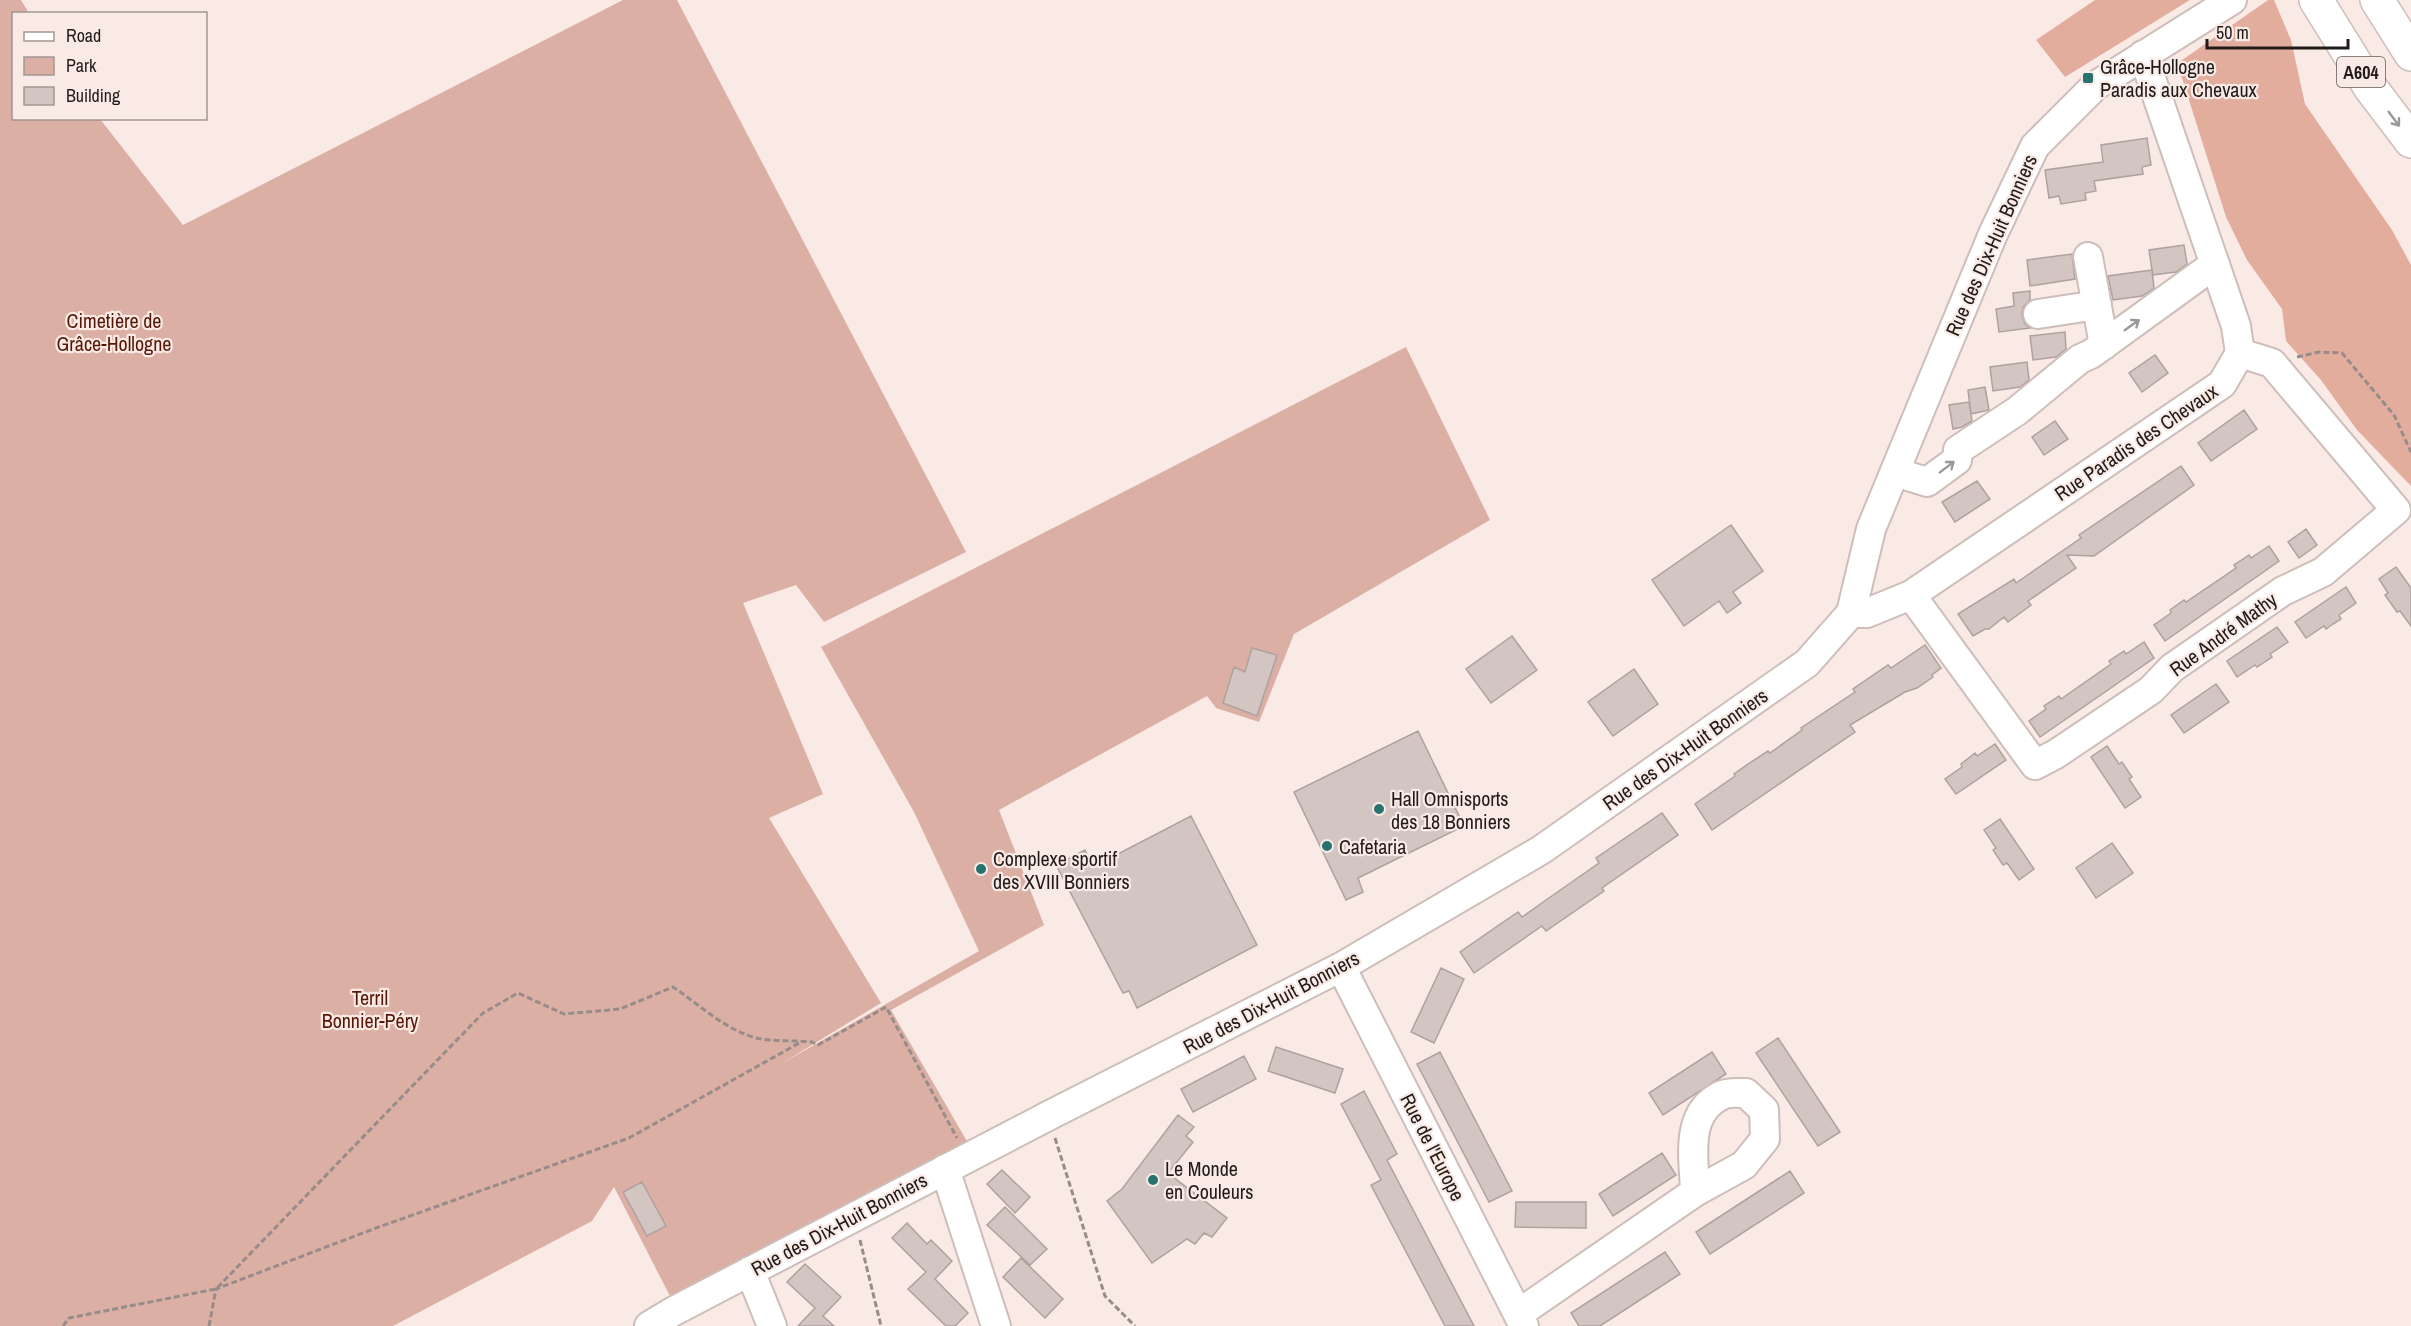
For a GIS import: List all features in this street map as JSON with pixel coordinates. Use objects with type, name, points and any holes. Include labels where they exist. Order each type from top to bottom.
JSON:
[{"type":"highway","name":"A604","points":[[2316,0],[2370,87],[2411,141]]},
{"type":"highway","name":"A604","points":[[2377,0],[2411,54]]},
{"type":"street","name":"Rue des Dix-Huit Bonniers","points":[[649,1326],[956,1163],[1341,967],[1541,850],[1807,663],[1851,613],[1871,529],[1993,234],[2035,146],[2095,86],[2232,0]]},
{"type":"street","points":[[2144,55],[2236,326],[2240,353],[2272,363]]},
{"type":"street","points":[[2088,256],[2104,345]]},
{"type":"street","points":[[1895,472],[1927,482],[1957,460],[1958,450],[2017,411],[2080,358],[2104,345],[2215,264]]},
{"type":"street","points":[[2038,314],[2097,305]]},
{"type":"street","name":"Rue Paradis des Chevaux","points":[[1911,596],[2222,384],[2240,353]]},
{"type":"street","name":"Rue André Mathy","points":[[1911,596],[2036,765],[2056,754],[2151,690],[2172,668],[2283,591],[2323,572],[2396,510],[2272,363]]},
{"type":"street","points":[[1851,613],[1867,613],[1911,596]]},
{"type":"street","name":"Rue de l'Europe","points":[[1341,967],[1521,1320]]},
{"type":"street","points":[[956,1163],[996,1326]]},
{"type":"street","points":[[1521,1320],[1695,1192]]},
{"type":"street","points":[[750,1271],[772,1326]]},
{"type":"path","points":[[2272,363],[2319,352],[2342,353],[2394,415],[2411,452]]},
{"type":"path","points":[[208,1326],[216,1289],[483,1013],[518,993],[564,1014],[620,1009],[673,987],[698,1003],[718,1022],[756,1038],[802,1041],[818,1045],[886,1007],[956,1163]]},
{"type":"path","points":[[63,1326],[69,1318],[216,1289],[376,1227],[629,1138],[802,1041]]},
{"type":"path","points":[[1048,1116],[1105,1296],[1135,1326]]},
{"type":"path","points":[[854,1216],[881,1326]]},
{"type":"green space","name":"Terril Bonnier-Péry","points":[[0,0],[21,0],[28,12],[12,12],[12,120],[101,120],[183,225],[623,0],[677,0],[966,552],[824,622],[796,585],[743,603],[823,794],[769,818],[881,1003],[779,1065],[979,951],[914,812],[821,647],[1406,347],[1490,520],[1294,634],[1259,722],[1216,708],[1207,696],[999,810],[1044,925],[891,1010],[968,1143],[671,1298],[614,1187],[592,1221],[393,1326],[0,1326]]},
{"type":"shaded area","points":[[2095,0],[2190,0],[2065,77],[2036,40]]},
{"type":"shaded area","points":[[2268,0],[2274,0],[2291,40],[2305,104],[2392,230],[2411,265],[2411,486],[2357,430],[2321,380],[2286,341],[2282,309],[2247,260],[2226,217],[2182,78],[2175,65]]},
{"type":"building","points":[[2147,138],[2151,165],[2142,167],[2143,174],[2094,181],[2096,191],[2085,193],[2086,200],[2061,204],[2059,196],[2049,198],[2045,170],[2103,162],[2101,145]]},
{"type":"building","points":[[2184,245],[2187,264],[2176,272],[2153,275],[2149,250]]},
{"type":"building","points":[[2072,254],[2075,279],[2030,286],[2027,260]]},
{"type":"building","points":[[2152,270],[2154,288],[2142,296],[2113,300],[2108,276]]},
{"type":"building","points":[[2030,291],[2030,300],[2023,307],[2022,316],[2025,324],[2030,328],[1999,332],[1996,309],[2014,306],[2013,293]]},
{"type":"building","points":[[2065,332],[2066,349],[2056,357],[2033,360],[2030,336]]},
{"type":"building","points":[[2155,355],[2168,373],[2142,392],[2129,373]]},
{"type":"building","points":[[2027,362],[2029,380],[2020,387],[1993,391],[1990,367]]},
{"type":"building","points":[[1985,387],[1989,410],[1971,414],[1968,390]]},
{"type":"building","points":[[1969,402],[1972,421],[1953,429],[1949,405]]},
{"type":"building","points":[[2244,410],[2257,429],[2211,461],[2198,443]]},
{"type":"building","points":[[2055,421],[2068,439],[2044,455],[2032,437]]},
{"type":"building","points":[[2181,466],[2194,485],[2094,556],[2067,555],[2076,568],[2028,601],[2031,605],[2008,622],[2004,617],[1989,629],[1973,636],[1958,614],[2014,579],[2016,583],[2081,538],[2079,535]]},
{"type":"building","points":[[1977,481],[1990,499],[1955,522],[1942,502]]},
{"type":"building","points":[[1731,525],[1763,571],[1733,592],[1741,603],[1727,613],[1719,601],[1684,626],[1652,580]]},
{"type":"building","points":[[2306,529],[2317,545],[2299,558],[2288,542]]},
{"type":"building","points":[[2269,546],[2279,561],[2165,641],[2154,625],[2171,613],[2170,610],[2184,600],[2186,602],[2236,568],[2234,565],[2249,555],[2251,558]]},
{"type":"building","points":[[2396,567],[2411,588],[2411,626],[2385,595],[2388,593],[2379,579]]},
{"type":"building","points":[[2346,587],[2356,603],[2339,615],[2341,619],[2326,629],[2324,626],[2306,638],[2295,622]]},
{"type":"building","points":[[2277,627],[2288,642],[2270,654],[2272,657],[2237,677],[2227,661]]},
{"type":"building","points":[[1512,636],[1537,670],[1491,703],[1466,669]]},
{"type":"building","points":[[2144,642],[2154,658],[2040,737],[2029,721],[2046,709],[2044,706],[2059,696],[2061,699],[2111,664],[2109,661],[2124,651],[2126,654]]},
{"type":"building","points":[[1925,645],[1941,668],[1932,675],[1933,677],[1850,725],[1855,732],[1712,830],[1695,804],[1751,762],[1768,751],[1770,753],[1802,730],[1801,728],[1855,692],[1853,689],[1888,665],[1891,668]]},
{"type":"building","points":[[1252,648],[1277,655],[1257,716],[1223,703],[1234,667],[1245,672]]},
{"type":"building","points":[[1634,669],[1658,704],[1613,736],[1588,702]]},
{"type":"building","points":[[2216,684],[2229,702],[2184,733],[2171,715]]},
{"type":"building","name":"Hall Omnisports des 18 Bonniers","points":[[1418,731],[1464,826],[1358,878],[1363,892],[1346,900],[1294,792]]},
{"type":"building","points":[[1995,744],[2006,760],[1956,794],[1945,779],[1962,767],[1961,764],[1975,753],[1977,756]]},
{"type":"building","points":[[2107,746],[2119,764],[2122,762],[2132,777],[2129,779],[2141,797],[2125,808],[2091,757]]},
{"type":"building","points":[[1662,813],[1678,835],[1602,888],[1604,891],[1546,931],[1542,926],[1474,973],[1460,952],[1518,912],[1522,917],[1599,863],[1596,858]]},
{"type":"building","points":[[1191,816],[1257,945],[1137,1008],[1129,991],[1123,993],[1056,865],[1085,850],[1093,867]]},
{"type":"building","points":[[2000,819],[2034,869],[2019,880],[2007,863],[2003,865],[1993,850],[1996,848],[1984,830]]},
{"type":"building","points":[[2112,843],[2133,873],[2096,898],[2076,868]]},
{"type":"building","points":[[1441,968],[1464,979],[1434,1043],[1411,1032]]},
{"type":"building","points":[[1778,1038],[1840,1132],[1818,1146],[1756,1053]]},
{"type":"building","points":[[1276,1047],[1343,1069],[1335,1093],[1268,1071]]},
{"type":"building","points":[[1440,1052],[1512,1191],[1489,1202],[1417,1064]]},
{"type":"building","points":[[1712,1052],[1726,1074],[1663,1115],[1649,1093]]},
{"type":"building","points":[[1244,1056],[1256,1079],[1193,1112],[1181,1089]]},
{"type":"building","points":[[1364,1091],[1397,1154],[1387,1160],[1474,1326],[1445,1326],[1371,1185],[1381,1180],[1341,1104]]},
{"type":"building","name":"Le Monde en Couleurs","points":[[1178,1115],[1194,1127],[1186,1136],[1193,1142],[1168,1173],[1227,1218],[1212,1237],[1204,1233],[1195,1244],[1187,1239],[1152,1263],[1107,1201],[1122,1189]]},
{"type":"building","points":[[1662,1153],[1676,1175],[1613,1216],[1599,1194]]},
{"type":"building","points":[[1002,1170],[1030,1197],[1015,1213],[987,1184]]},
{"type":"building","points":[[1790,1171],[1804,1193],[1710,1254],[1696,1232]]},
{"type":"building","points":[[642,1182],[666,1226],[647,1236],[623,1192]]},
{"type":"building","points":[[1516,1202],[1586,1202],[1586,1228],[1515,1227]]},
{"type":"building","points":[[1005,1207],[1047,1249],[1030,1265],[987,1225]]},
{"type":"building","points":[[907,1223],[927,1244],[931,1240],[952,1261],[935,1279],[968,1313],[955,1326],[946,1326],[908,1289],[926,1272],[892,1238]]},
{"type":"building","points":[[1665,1252],[1680,1274],[1600,1326],[1579,1326],[1571,1313]]},
{"type":"building","points":[[1021,1258],[1063,1299],[1045,1318],[1003,1277]]},
{"type":"building","points":[[805,1264],[841,1297],[823,1316],[834,1326],[798,1326],[815,1308],[787,1282]]},
{"type":"place","name":"Grâce-Hollogne Paradis aux Chevaux","points":[[2088,78]]},
{"type":"place","name":"Hall Omnisports des 18 Bonniers","points":[[1379,809]]},
{"type":"place","name":"Cafetaria","points":[[1327,846]]},
{"type":"place","name":"Complexe sportif des XVIII Bonniers","points":[[981,869]]},
{"type":"place","name":"Le Monde en Couleurs","points":[[1153,1180]]},
{"type":"park label","name":"Cimetière de Grâce-Hollogne","points":[[114,332]]}]
